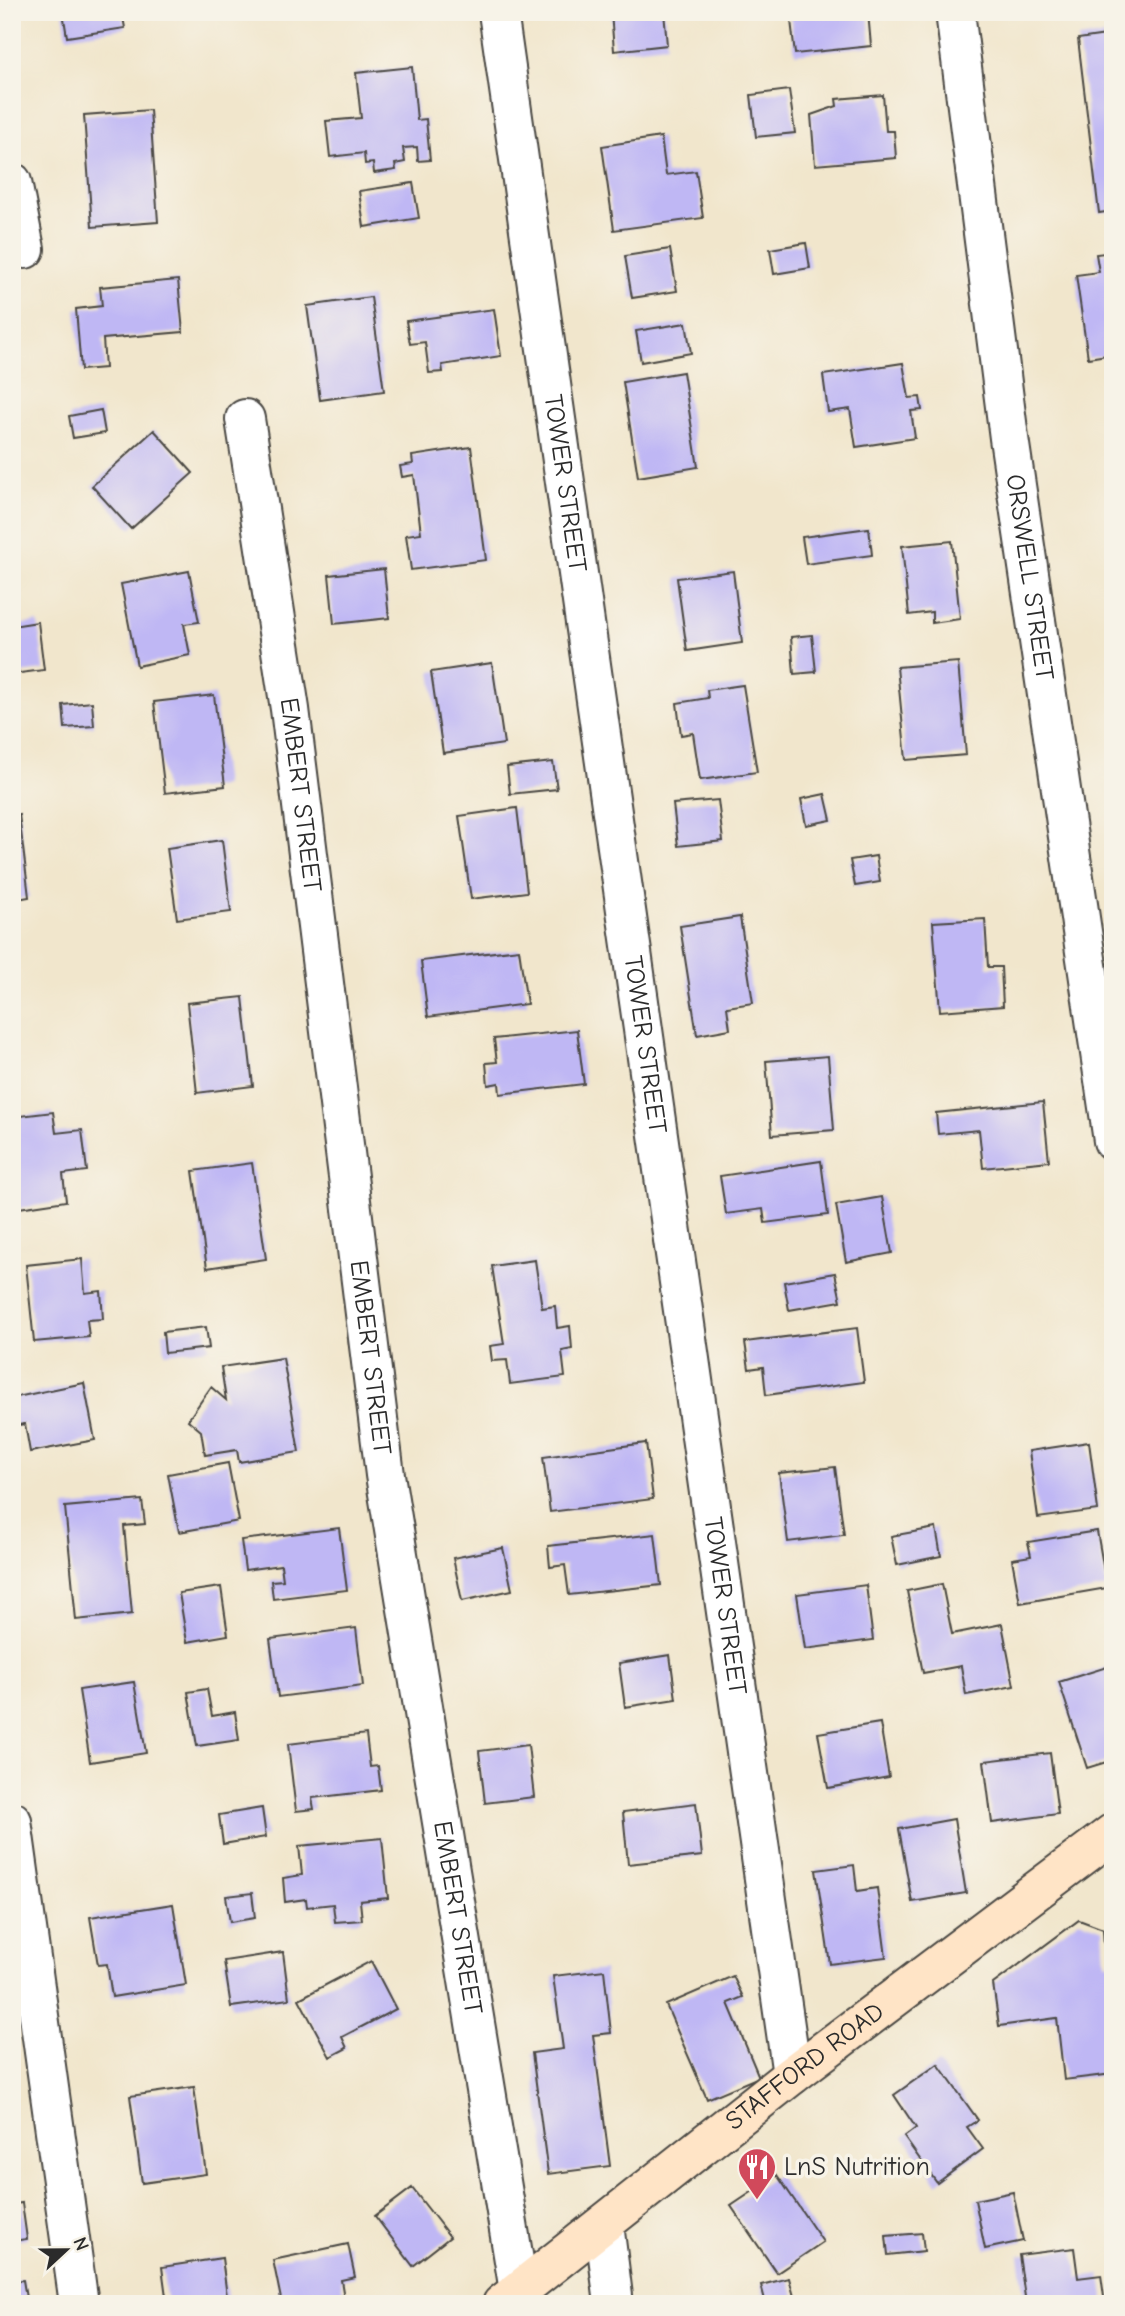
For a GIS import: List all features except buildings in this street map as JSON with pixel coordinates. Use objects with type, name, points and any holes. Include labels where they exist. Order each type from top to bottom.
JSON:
[{"type":"street","name":"TOWER STREET","points":[[498,12],[792,2075]]},
{"type":"street","name":"ORSWELL STREET","points":[[955,12],[1009,438],[1113,1141]]},
{"type":"street","points":[[12,182],[25,249]]},
{"type":"street","name":"EMBERT STREET","points":[[245,419],[290,709],[385,1475],[511,2297]]},
{"type":"street","points":[[12,1821],[79,2304]]},
{"type":"street","name":"STAFFORD ROAD","points":[[511,2297],[792,2075],[1113,1833]]},
{"type":"street","points":[[604,2224],[614,2304]]},
{"type":"place","name":"LnS Nutrition","points":[[757,2201]]}]
